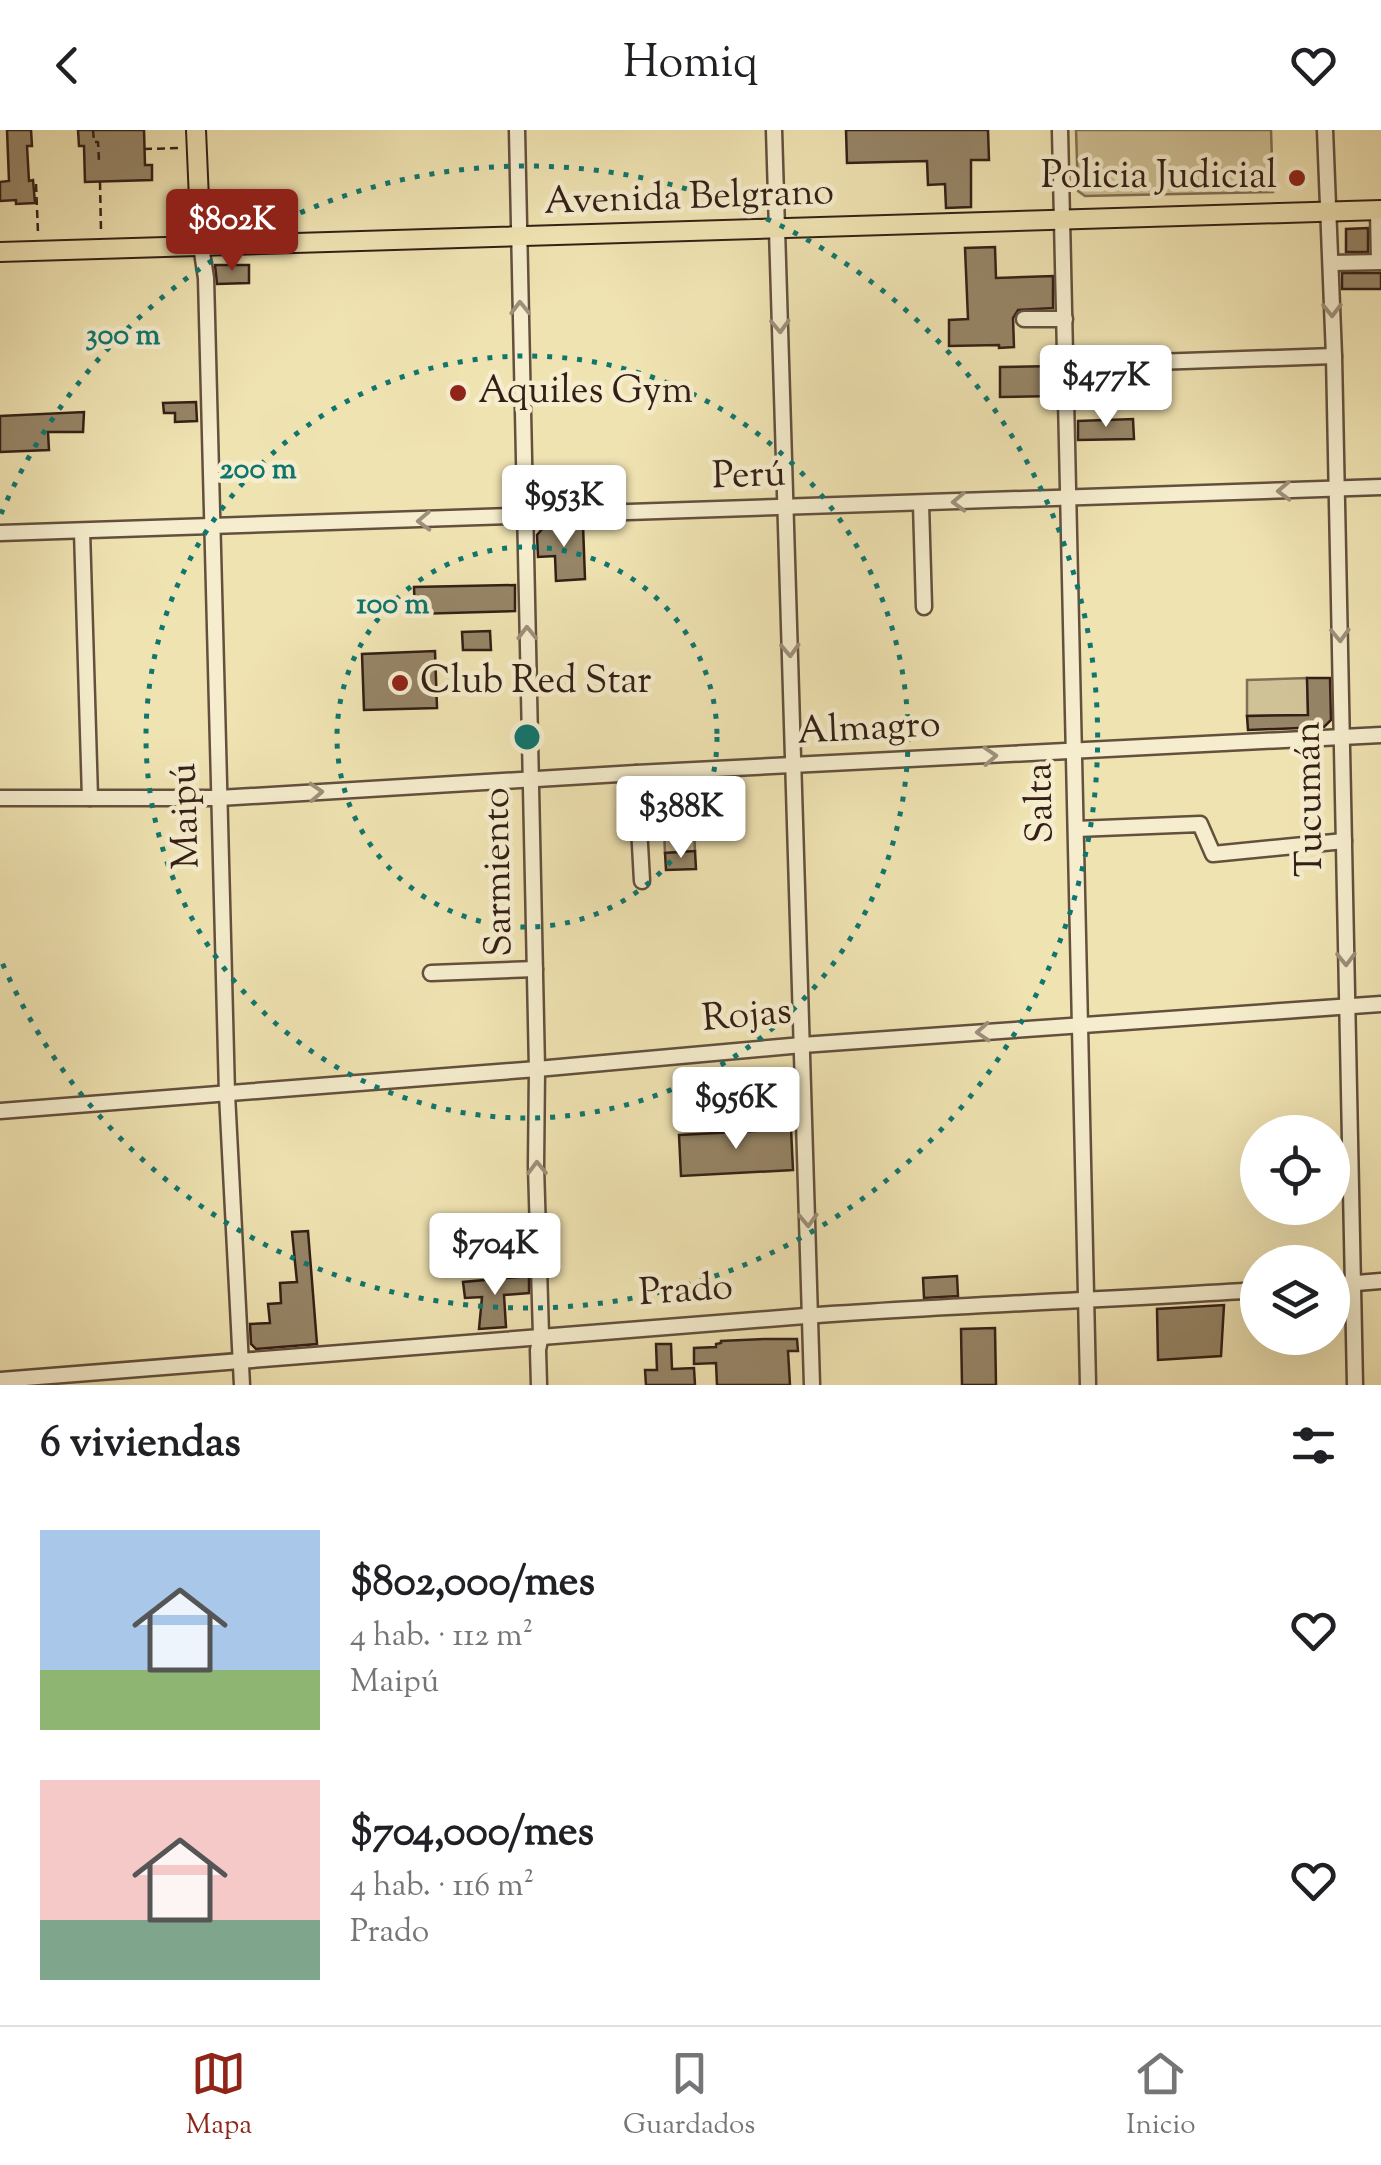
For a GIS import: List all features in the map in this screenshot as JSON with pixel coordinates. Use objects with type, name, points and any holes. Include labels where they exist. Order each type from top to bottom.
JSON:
[{"type":"main road","points":[[196,130],[200,246]]},
{"type":"main road","name":"Avenida Belgrano","points":[[0,252],[1380,210]]},
{"type":"street","name":"Sarmiento","points":[[517,130],[537,1069],[539,1385]]},
{"type":"street","points":[[774,130],[812,1385]]},
{"type":"street","name":"Salta","points":[[1060,130],[1088,1385]]},
{"type":"street","name":"Tucumán","points":[[1325,130],[1334,356],[1355,1385]]},
{"type":"street","points":[[1331,263],[1380,262],[1380,210]]},
{"type":"street","name":"Maipú","points":[[200,246],[206,278],[227,1094],[242,1385]]},
{"type":"street","points":[[1024,319],[1065,319]]},
{"type":"street","points":[[1066,365],[1334,356]]},
{"type":"street","name":"Perú","points":[[0,533],[1381,488]]},
{"type":"street","points":[[921,504],[924,607]]},
{"type":"street","points":[[82,531],[90,798]]},
{"type":"street","name":"Almagro","points":[[0,798],[219,798],[1381,735]]},
{"type":"street","points":[[636,774],[642,880]]},
{"type":"street","points":[[1076,829],[1200,824],[1213,854],[1344,841]]},
{"type":"street","points":[[432,973],[535,970]]},
{"type":"street","name":"Rojas","points":[[0,1111],[802,1045],[1381,1004]]},
{"type":"street","points":[[1350,1283],[1381,1281]]},
{"type":"street","name":"Prado","points":[[0,1380],[811,1315],[1240,1291]]},
{"type":"path","points":[[93,130],[99,161]]},
{"type":"path","points":[[144,149],[179,148]]},
{"type":"path","points":[[100,182],[101,232]]},
{"type":"path","points":[[36,184],[38,234]]},
{"type":"shaded area","points":[[1076,130],[1271,130],[1273,192],[1085,196],[1078,191]]},
{"type":"shaded area","points":[[1307,678],[1308,715],[1247,716],[1247,680]]},
{"type":"shaded area","points":[[662,784],[675,784],[677,829],[694,830],[695,851],[665,853]]},
{"type":"building","points":[[7,130],[31,130],[32,146],[27,146],[35,203],[0,201],[0,182],[9,181]]},
{"type":"building","points":[[78,130],[144,130],[145,165],[152,165],[152,180],[85,182],[84,146],[79,146]]},
{"type":"building","points":[[846,130],[988,130],[989,160],[971,160],[971,207],[946,208],[945,184],[928,185],[927,161],[847,163]]},
{"type":"building","points":[[1368,228],[1368,252],[1346,252],[1346,229]]},
{"type":"building","points":[[995,247],[996,278],[1053,276],[1053,308],[1018,310],[1013,318],[1014,347],[949,346],[949,320],[968,319],[965,248]]},
{"type":"building","points":[[215,265],[249,265],[249,283],[217,284]]},
{"type":"building","points":[[1342,273],[1381,273],[1381,289],[1342,289]]},
{"type":"building","points":[[1055,366],[1055,396],[1000,397],[1000,367]]},
{"type":"building","points":[[196,402],[197,421],[175,422],[175,413],[164,413],[163,403]]},
{"type":"building","points":[[84,412],[83,432],[48,432],[49,450],[0,452],[0,416]]},
{"type":"building","points":[[1133,419],[1134,439],[1078,440],[1078,421]]},
{"type":"building","points":[[583,525],[585,579],[556,581],[555,556],[538,557],[537,535],[544,527]]},
{"type":"building","points":[[515,585],[515,611],[415,614],[414,587]]},
{"type":"building","points":[[490,631],[491,650],[463,650],[462,632]]},
{"type":"building","name":"Club Red Star","points":[[435,651],[437,708],[364,710],[362,654]]},
{"type":"building","points":[[1307,678],[1330,678],[1331,720],[1324,727],[1248,730],[1247,716],[1308,715]]},
{"type":"building","points":[[695,851],[696,869],[666,870],[665,853]]},
{"type":"building","points":[[791,1129],[793,1170],[681,1176],[679,1135]]},
{"type":"building","points":[[308,1231],[317,1344],[256,1349],[251,1344],[250,1324],[270,1323],[268,1304],[281,1303],[280,1283],[297,1282],[292,1232]]},
{"type":"building","points":[[529,1276],[529,1293],[504,1295],[506,1327],[479,1329],[482,1297],[465,1298],[463,1282]]},
{"type":"building","points":[[957,1276],[958,1296],[924,1298],[923,1278]]},
{"type":"building","points":[[1224,1305],[1221,1356],[1158,1360],[1157,1309]]},
{"type":"building","points":[[995,1328],[996,1385],[962,1385],[961,1329]]},
{"type":"building","points":[[797,1339],[798,1351],[788,1351],[790,1385],[717,1385],[716,1363],[694,1364],[694,1348],[716,1347],[721,1341]]},
{"type":"building","points":[[656,1344],[671,1344],[672,1369],[694,1368],[695,1385],[646,1385],[645,1370],[657,1370]]},
{"type":"place","name":"Policia Judicial","points":[[1297,178]]},
{"type":"place","name":"Aquiles Gym","points":[[458,393]]},
{"type":"place","name":"Club Red Star","points":[[400,683]]}]
